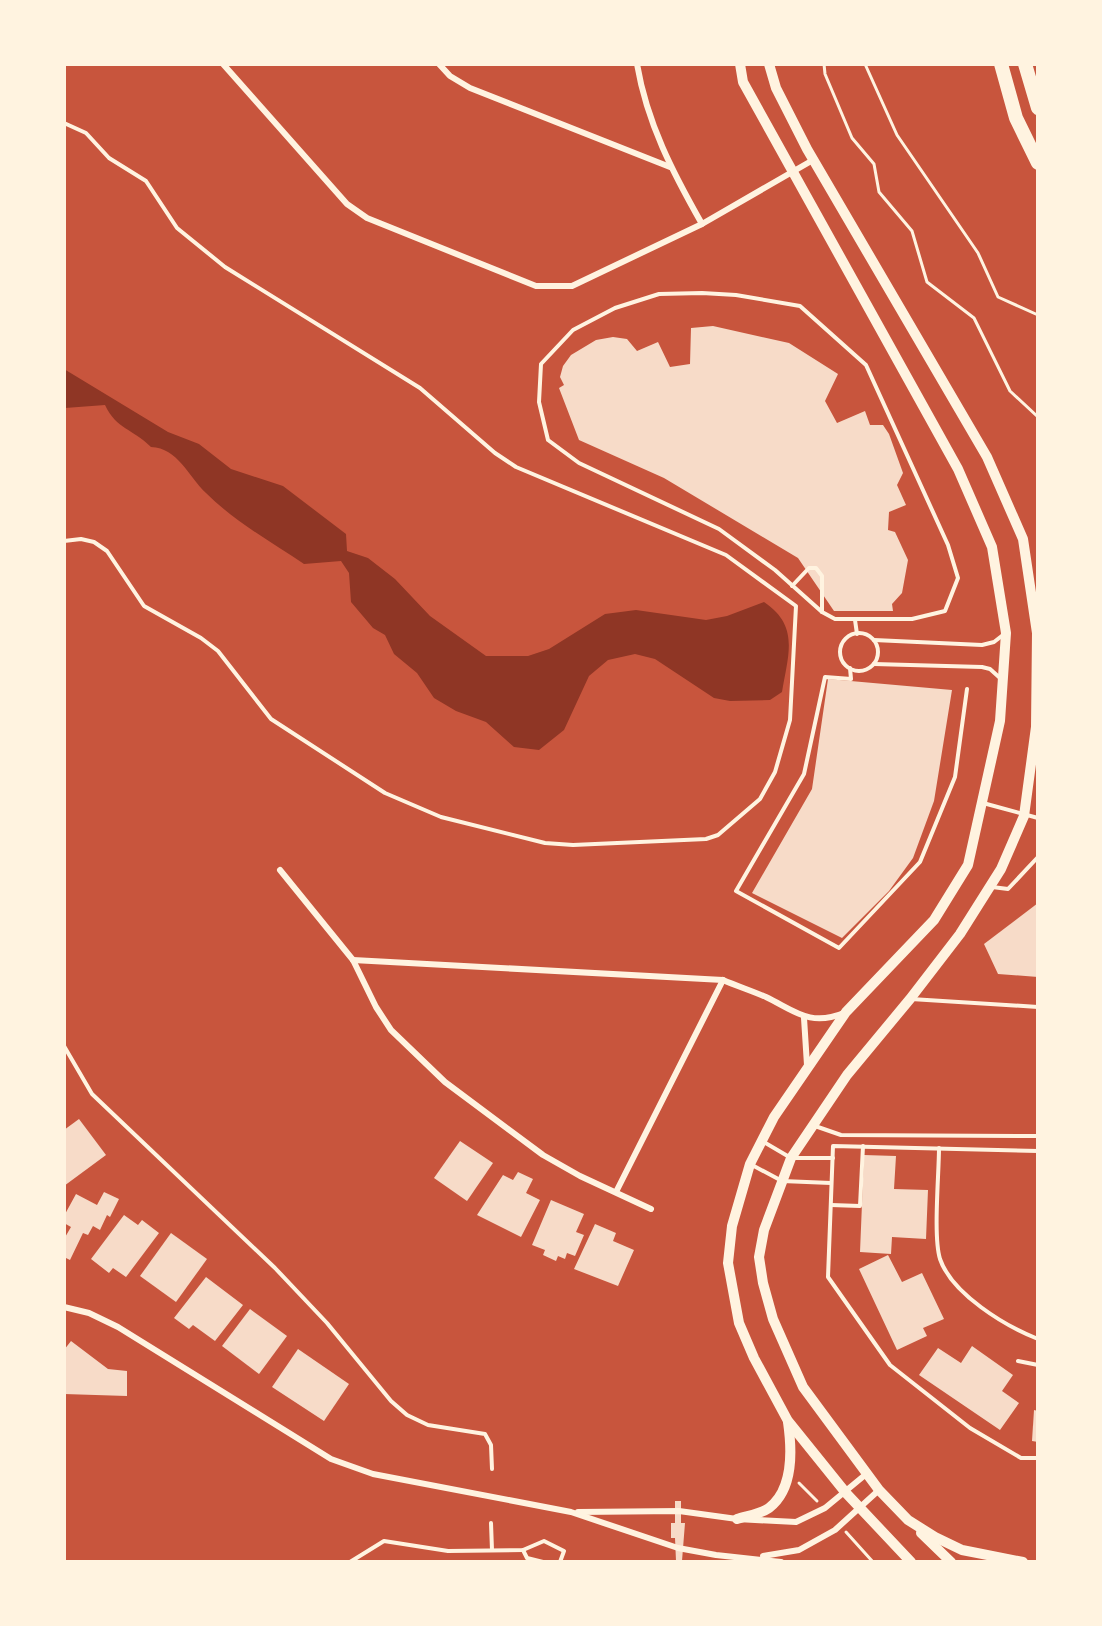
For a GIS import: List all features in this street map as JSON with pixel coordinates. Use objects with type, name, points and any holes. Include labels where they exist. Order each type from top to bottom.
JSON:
[{"type":"highway","points":[[1000,64],[1016,118],[1029,151],[1038,163]]},
{"type":"highway","points":[[1025,64],[1038,108]]},
{"type":"main road","points":[[740,64],[743,82],[958,469],[992,547],[1006,633],[1000,721],[968,865],[934,920],[846,1012],[807,1067],[761,1141],[750,1164],[732,1226],[728,1263],[731,1290],[739,1323],[788,1421],[859,1508],[911,1562]]},
{"type":"main road","points":[[769,64],[776,88],[813,160],[987,457],[1023,539],[1037,633],[1036,727],[1024,816],[991,887],[960,934],[847,1075],[811,1125],[791,1158],[764,1230],[759,1257],[763,1283],[773,1319],[803,1387],[866,1475],[951,1562]]},
{"type":"main road","points":[[737,1519],[768,1508],[779,1497],[789,1473],[788,1421]]},
{"type":"main road","points":[[908,1520],[962,1550],[1023,1562]]},
{"type":"street","points":[[223,64],[347,204],[360,213],[536,286],[572,286],[702,224],[813,160]]},
{"type":"street","points":[[439,64],[450,76],[470,88],[670,167]]},
{"type":"street","points":[[637,64],[645,105],[670,167],[702,224]]},
{"type":"street","points":[[280,870],[353,960],[376,1007],[391,1030],[445,1082],[543,1155],[580,1176],[651,1209]]},
{"type":"street","points":[[353,960],[723,980],[767,998],[804,1018],[831,1018],[846,1012]]},
{"type":"street","points":[[616,1192],[723,980]]},
{"type":"street","points":[[804,1018],[807,1067]]},
{"type":"street","points":[[64,1307],[89,1313],[118,1327],[331,1459],[373,1474],[571,1512],[678,1548],[716,1556],[757,1557],[781,1562]]},
{"type":"street","points":[[571,1512],[679,1511],[737,1519],[796,1522],[817,1513],[846,1493],[866,1475]]},
{"type":"street","points":[[757,1557],[799,1550],[840,1526],[879,1490]]},
{"type":"lane","points":[[64,123],[86,133],[110,158],[146,181],[177,228],[225,267],[420,388],[509,462],[726,555],[795,606],[790,720],[769,786],[759,799],[718,835],[691,841],[573,845],[515,838],[412,807],[385,793],[286,730],[259,705],[218,651],[201,638],[144,606],[107,551],[94,542],[81,539],[64,541]]},
{"type":"lane","points":[[659,294],[736,295],[800,306],[866,365],[948,545],[958,578],[945,611],[912,619],[835,619],[822,612],[792,586],[775,570],[719,529],[579,463],[548,440],[539,402],[541,364],[573,330],[615,308],[659,294]]},
{"type":"lane","points":[[792,586],[809,568],[816,568],[822,576],[822,612]]},
{"type":"lane","points":[[855,620],[856,633]]},
{"type":"lane","points":[[874,664],[878,652],[874,640],[869,636],[856,633],[845,640],[842,645],[842,658],[850,668],[851,680],[825,677],[804,774],[736,891],[839,948],[920,862],[955,777],[967,689]]},
{"type":"lane","points":[[874,640],[982,645],[994,642],[1006,633]]},
{"type":"lane","points":[[850,668],[863,671],[874,664],[982,667],[990,669],[1002,681]]},
{"type":"lane","points":[[982,803],[1038,818]]},
{"type":"lane","points":[[991,887],[1008,889],[1038,857]]},
{"type":"lane","points":[[910,999],[1038,1007]]},
{"type":"lane","points":[[64,1046],[92,1094],[275,1268],[327,1323],[391,1401],[407,1415],[428,1425],[485,1434],[491,1445],[492,1469]]},
{"type":"lane","points":[[811,1125],[841,1136],[1038,1136]]},
{"type":"lane","points":[[761,1141],[791,1158],[833,1158]]},
{"type":"lane","points":[[1038,1151],[833,1146],[828,1277],[890,1365],[970,1428],[1021,1458],[1038,1458]]},
{"type":"lane","points":[[831,1205],[860,1206],[863,1146]]},
{"type":"lane","points":[[939,1148],[937,1218],[940,1258],[957,1289],[1019,1332],[1038,1339]]},
{"type":"lane","points":[[750,1164],[783,1181],[831,1183]]},
{"type":"lane","points":[[1018,1361],[1038,1365]]},
{"type":"lane","points":[[490,1523],[492,1550]]},
{"type":"lane","points":[[350,1562],[384,1541],[448,1551],[523,1550],[544,1541],[564,1551],[560,1562]]},
{"type":"lane","points":[[523,1550],[527,1558],[543,1562]]},
{"type":"path","points":[[824,64],[825,74],[852,138],[874,164],[879,192],[912,231],[927,282],[974,318],[1010,391],[1038,417]]},
{"type":"path","points":[[865,64],[897,135],[978,253],[998,297],[1038,315]]},
{"type":"path","points":[[789,1473],[817,1501]]},
{"type":"path","points":[[840,1526],[873,1562]]},
{"type":"shaded area","points":[[64,369],[168,432],[199,444],[231,469],[283,486],[346,534],[347,551],[368,558],[395,579],[430,616],[486,656],[528,656],[549,649],[605,614],[636,610],[706,620],[727,616],[764,602],[783,621],[787,631],[789,642],[782,692],[770,700],[730,701],[714,698],[655,659],[635,654],[608,660],[589,676],[564,730],[539,750],[514,747],[486,722],[456,711],[434,698],[417,673],[394,654],[385,635],[373,628],[351,602],[349,573],[341,561],[304,564],[266,539],[217,503],[176,458],[168,452],[151,447],[120,424],[105,405],[65,408]]},
{"type":"building","points":[[713,326],[789,343],[838,374],[825,401],[837,423],[865,411],[870,425],[883,425],[889,434],[903,473],[897,485],[906,505],[889,512],[888,530],[895,532],[908,560],[902,593],[892,604],[893,611],[834,611],[798,558],[664,478],[579,440],[559,388],[564,385],[560,377],[563,366],[571,355],[596,340],[613,337],[627,339],[637,351],[658,342],[670,367],[690,364],[691,328]]},
{"type":"building","points":[[828,679],[952,690],[934,801],[913,858],[889,891],[842,938],[752,893],[812,789]]},
{"type":"building","points":[[1038,903],[1038,977],[998,974],[984,944]]},
{"type":"building","points":[[79,1119],[106,1155],[64,1186],[64,1130]]},
{"type":"building","points":[[460,1141],[493,1163],[467,1201],[434,1178]]},
{"type":"building","points":[[864,1155],[896,1156],[894,1189],[928,1190],[926,1239],[892,1237],[891,1254],[860,1252]]},
{"type":"building","points":[[518,1172],[533,1179],[526,1193],[540,1200],[521,1237],[477,1215],[503,1175],[513,1180]]},
{"type":"building","points":[[104,1192],[119,1199],[110,1217],[107,1215],[100,1230],[93,1226],[88,1235],[83,1233],[70,1260],[64,1257],[64,1239],[71,1227],[64,1223],[64,1216],[76,1194],[97,1205]]},
{"type":"building","points":[[551,1200],[584,1214],[576,1232],[584,1235],[575,1256],[567,1253],[565,1259],[558,1256],[556,1261],[543,1255],[545,1250],[532,1245]]},
{"type":"building","points":[[124,1215],[138,1225],[142,1220],[159,1233],[126,1277],[113,1268],[109,1273],[91,1259]]},
{"type":"building","points":[[595,1224],[616,1233],[613,1241],[634,1250],[618,1286],[574,1269]]},
{"type":"building","points":[[171,1233],[207,1259],[176,1302],[140,1276]]},
{"type":"building","points":[[888,1255],[902,1282],[922,1273],[944,1319],[923,1328],[927,1336],[897,1350],[859,1269]]},
{"type":"building","points":[[206,1277],[243,1305],[215,1341],[193,1325],[189,1329],[174,1318]]},
{"type":"building","points":[[250,1309],[287,1336],[259,1374],[222,1346]]},
{"type":"building","points":[[71,1341],[108,1369],[127,1371],[127,1396],[64,1394],[64,1350]]},
{"type":"building","points":[[972,1346],[1013,1375],[1002,1391],[1019,1403],[1000,1430],[919,1375],[938,1348],[961,1363]]},
{"type":"building","points":[[298,1349],[349,1384],[324,1421],[272,1387]]},
{"type":"building","points":[[1034,1410],[1038,1411],[1038,1442],[1032,1441]]},
{"type":"building","points":[[675,1501],[681,1501],[681,1523],[685,1523],[682,1561],[676,1561],[675,1538],[671,1538],[671,1523],[675,1523]]}]
